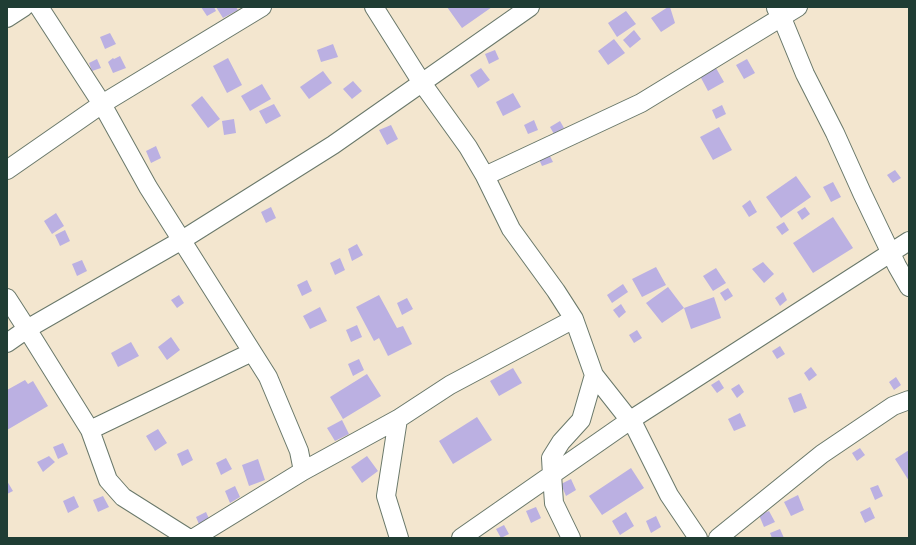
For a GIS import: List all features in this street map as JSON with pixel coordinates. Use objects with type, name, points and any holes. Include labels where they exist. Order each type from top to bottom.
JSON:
[{"type":"street","points":[[7,18],[24,7]]},
{"type":"street","points":[[39,7],[102,104],[148,187],[268,377],[299,451],[303,472]]},
{"type":"street","points":[[7,170],[102,104],[262,7]]},
{"type":"street","points":[[374,7],[422,83],[468,147],[485,176],[511,229],[556,291],[574,319],[594,375],[635,428],[668,495],[698,538]]},
{"type":"street","points":[[7,343],[27,329],[182,240],[333,145],[530,7]]},
{"type":"street","points":[[485,176],[641,103],[779,12],[798,7]]},
{"type":"street","points":[[779,12],[805,74],[835,133],[897,266],[909,287]]},
{"type":"street","points":[[461,538],[629,421],[909,241]]},
{"type":"street","points":[[7,298],[90,430],[108,480],[123,497],[188,538]]},
{"type":"street","points":[[194,538],[303,472],[398,419],[450,385],[574,319]]},
{"type":"street","points":[[90,430],[252,352]]},
{"type":"street","points":[[571,538],[554,503],[552,458],[561,442],[581,420],[594,375]]},
{"type":"street","points":[[718,538],[822,454],[893,406],[909,400]]},
{"type":"street","points":[[397,536],[386,496],[398,419]]},
{"type":"building","points":[[201,7],[214,7],[216,11],[207,16]]},
{"type":"building","points":[[216,7],[236,7],[238,10],[223,18]]},
{"type":"building","points":[[447,7],[492,7],[462,28]]},
{"type":"building","points":[[670,7],[675,23],[661,32],[651,18]]},
{"type":"building","points":[[626,11],[636,24],[617,37],[608,23]]},
{"type":"building","points":[[634,30],[641,39],[630,48],[623,40]]},
{"type":"building","points":[[110,33],[116,44],[105,49],[100,37]]},
{"type":"building","points":[[614,39],[625,53],[608,65],[598,51]]},
{"type":"building","points":[[333,44],[338,57],[321,62],[317,50]]},
{"type":"building","points":[[495,50],[499,59],[489,64],[485,54]]},
{"type":"building","points":[[120,56],[126,68],[113,73],[108,62],[113,58],[114,59]]},
{"type":"building","points":[[228,58],[242,85],[227,93],[213,66]]},
{"type":"building","points":[[97,59],[101,68],[92,71],[89,63]]},
{"type":"building","points":[[747,59],[755,73],[744,79],[736,65]]},
{"type":"building","points":[[481,68],[490,80],[478,88],[470,75]]},
{"type":"building","points":[[716,68],[724,82],[708,91],[700,76]]},
{"type":"building","points":[[323,71],[332,83],[309,99],[300,87]]},
{"type":"building","points":[[353,81],[362,91],[352,99],[343,89]]},
{"type":"building","points":[[262,84],[271,99],[250,111],[241,96]]},
{"type":"building","points":[[513,93],[521,107],[503,116],[496,102]]},
{"type":"building","points":[[202,96],[220,119],[208,128],[191,105]]},
{"type":"building","points":[[274,104],[281,116],[266,124],[259,111]]},
{"type":"building","points":[[722,105],[726,114],[716,119],[712,110]]},
{"type":"building","points":[[234,119],[236,133],[224,135],[222,121]]},
{"type":"building","points":[[534,120],[538,130],[528,134],[524,125]]},
{"type":"building","points":[[560,121],[564,128],[554,134],[550,127]]},
{"type":"building","points":[[391,125],[398,139],[387,145],[379,130]]},
{"type":"building","points":[[719,127],[732,150],[713,160],[700,137]]},
{"type":"building","points":[[156,146],[161,158],[151,163],[146,151]]},
{"type":"building","points":[[548,152],[553,162],[542,166],[538,157]]},
{"type":"building","points":[[895,170],[901,178],[893,183],[887,175]]},
{"type":"building","points":[[796,176],[811,197],[781,218],[766,197]]},
{"type":"building","points":[[833,182],[841,197],[831,202],[823,187]]},
{"type":"building","points":[[750,200],[757,212],[749,217],[742,206]]},
{"type":"building","points":[[271,207],[276,218],[266,223],[261,212]]},
{"type":"building","points":[[805,207],[810,214],[802,220],[797,212]]},
{"type":"building","points":[[56,213],[64,226],[52,234],[44,221]]},
{"type":"building","points":[[833,217],[853,248],[813,273],[793,243]]},
{"type":"building","points":[[784,222],[789,230],[782,235],[776,227]]},
{"type":"building","points":[[65,230],[70,241],[60,246],[55,235]]},
{"type":"building","points":[[357,244],[363,255],[352,261],[348,249]]},
{"type":"building","points":[[340,258],[345,270],[335,275],[330,263]]},
{"type":"building","points":[[82,260],[87,271],[77,276],[72,264]]},
{"type":"building","points":[[763,262],[774,274],[764,283],[752,269]]},
{"type":"building","points":[[656,267],[666,285],[642,297],[632,279]]},
{"type":"building","points":[[716,268],[726,283],[713,291],[703,276]]},
{"type":"building","points":[[307,280],[312,291],[302,296],[297,285]]},
{"type":"building","points":[[623,284],[628,292],[612,303],[607,295]]},
{"type":"building","points":[[668,287],[684,308],[662,323],[646,303]]},
{"type":"building","points":[[728,288],[733,296],[725,301],[720,293]]},
{"type":"building","points":[[783,292],[787,300],[780,306],[775,298]]},
{"type":"building","points":[[179,295],[184,303],[177,308],[171,300]]},
{"type":"building","points":[[379,295],[397,328],[403,326],[412,344],[388,356],[379,338],[374,341],[356,307]]},
{"type":"building","points":[[714,297],[721,318],[691,329],[684,308]]},
{"type":"building","points":[[407,298],[413,309],[402,315],[397,303]]},
{"type":"building","points":[[621,304],[626,312],[619,318],[613,310]]},
{"type":"building","points":[[320,307],[327,321],[310,329],[303,316]]},
{"type":"building","points":[[357,325],[362,337],[351,342],[346,330]]},
{"type":"building","points":[[637,330],[642,338],[634,343],[629,335]]},
{"type":"building","points":[[171,337],[180,350],[167,360],[158,347]]},
{"type":"building","points":[[131,342],[139,356],[118,367],[111,353]]},
{"type":"building","points":[[780,346],[785,354],[777,359],[772,351]]},
{"type":"building","points":[[359,359],[364,370],[353,376],[348,364]]},
{"type":"building","points":[[811,367],[817,375],[809,381],[804,373]]},
{"type":"building","points":[[513,368],[522,383],[499,396],[490,381]]},
{"type":"building","points":[[367,374],[381,396],[343,419],[330,397]]},
{"type":"building","points":[[896,377],[901,385],[894,390],[889,382]]},
{"type":"building","points":[[25,380],[28,384],[33,381],[48,406],[7,430],[7,390]]},
{"type":"building","points":[[719,380],[724,388],[717,393],[711,385]]},
{"type":"building","points":[[739,384],[744,392],[737,398],[731,389]]},
{"type":"building","points":[[801,393],[807,408],[794,413],[788,398]]},
{"type":"building","points":[[740,413],[746,426],[734,431],[728,419]]},
{"type":"building","points":[[477,417],[492,440],[453,464],[439,441]]},
{"type":"building","points":[[342,420],[349,434],[335,441],[327,428]]},
{"type":"building","points":[[158,429],[167,443],[155,451],[146,436]]},
{"type":"building","points":[[63,443],[68,454],[58,459],[53,447]]},
{"type":"building","points":[[860,448],[865,455],[857,461],[852,453]]},
{"type":"building","points":[[188,449],[193,460],[182,466],[177,454]]},
{"type":"building","points":[[909,450],[909,481],[895,459]]},
{"type":"building","points":[[49,456],[55,462],[43,472],[37,462]]},
{"type":"building","points":[[367,456],[378,471],[362,483],[351,467]]},
{"type":"building","points":[[226,458],[232,469],[221,475],[216,463]]},
{"type":"building","points":[[258,459],[265,480],[249,486],[242,465]]},
{"type":"building","points":[[631,468],[644,488],[602,515],[589,496]]},
{"type":"building","points":[[571,479],[576,490],[566,496],[561,484]]},
{"type":"building","points":[[7,481],[13,491],[7,494]]},
{"type":"building","points":[[878,485],[883,496],[875,500],[870,488]]},
{"type":"building","points":[[235,486],[240,497],[230,503],[225,491]]},
{"type":"building","points":[[798,495],[804,510],[791,516],[784,502]]},
{"type":"building","points":[[74,496],[79,507],[68,513],[63,501]]},
{"type":"building","points":[[103,496],[109,507],[98,512],[93,500]]},
{"type":"building","points":[[536,507],[541,518],[531,523],[526,511]]},
{"type":"building","points":[[870,507],[875,518],[865,523],[860,512]]},
{"type":"building","points":[[769,511],[775,522],[764,527],[759,515]]},
{"type":"building","points":[[206,512],[211,523],[201,529],[196,517]]},
{"type":"building","points":[[626,512],[634,526],[620,535],[612,521]]},
{"type":"building","points":[[656,516],[661,527],[651,533],[646,521]]},
{"type":"building","points":[[504,525],[509,534],[501,538],[496,529]]},
{"type":"building","points":[[780,529],[784,538],[772,538],[770,533]]}]
